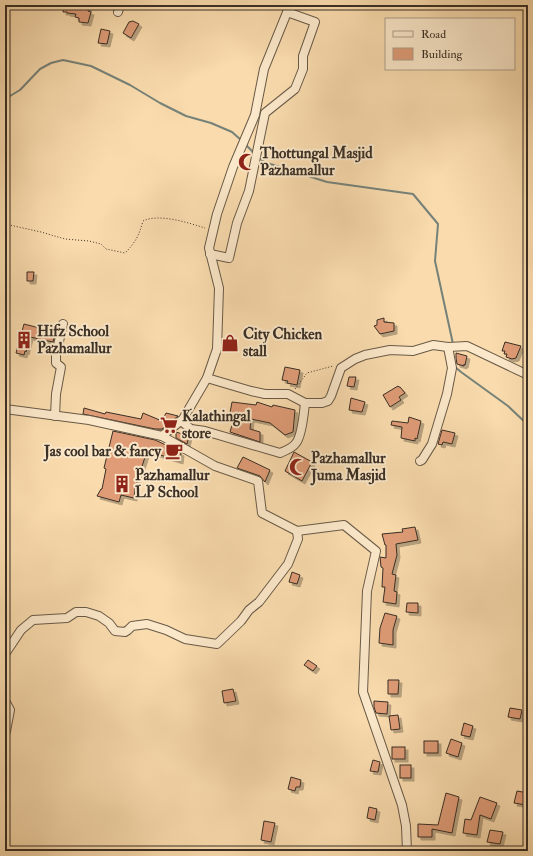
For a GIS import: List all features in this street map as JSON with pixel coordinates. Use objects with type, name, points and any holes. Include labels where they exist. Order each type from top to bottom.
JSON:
[{"type":"street","points":[[162,436],[181,420],[206,378],[216,349],[219,288],[210,254],[209,248],[213,230],[233,167],[255,115],[264,69],[289,9],[315,22],[302,56],[303,68],[295,89],[282,102],[266,113],[249,191],[238,223],[229,258],[210,254]]},
{"type":"street","points":[[55,416],[56,394],[61,367],[56,363],[56,354],[63,324]]},
{"type":"street","points":[[206,378],[265,394],[288,394],[306,403],[322,403],[328,401],[331,396],[341,368],[355,359],[365,355],[390,350],[413,351],[433,345],[451,347],[467,346],[528,375]]},
{"type":"street","points":[[420,461],[432,444],[447,394],[452,368],[451,347]]},
{"type":"street","points":[[181,420],[191,429],[205,431],[280,453],[288,450],[296,443],[306,403]]},
{"type":"street","points":[[5,409],[89,420],[162,436],[215,466],[258,481],[262,513],[297,531],[344,525],[376,551],[367,591],[363,692],[402,805],[406,826],[407,851]]},
{"type":"street","points":[[5,654],[21,630],[33,620],[67,618],[76,612],[86,612],[99,616],[110,623],[115,631],[124,632],[132,626],[147,624],[166,630],[185,639],[217,644],[241,621],[249,610],[259,602],[288,564],[298,539],[297,531]]},
{"type":"street","points":[[5,700],[10,710],[5,732]]},
{"type":"path","points":[[5,224],[65,239],[89,241],[101,244],[106,249],[126,253],[135,243],[143,221],[149,218],[166,219],[213,230]]},
{"type":"path","points":[[288,394],[298,386],[307,373],[331,366],[341,368]]},
{"type":"building","points":[[64,5],[89,5],[88,11],[91,12],[88,23],[79,22],[79,18],[75,17],[76,14],[63,12]]},
{"type":"building","points":[[133,21],[139,24],[131,38],[123,33],[129,22]]},
{"type":"building","points":[[101,29],[110,31],[107,44],[98,43]]},
{"type":"building","points":[[27,272],[34,272],[33,281],[27,281]]},
{"type":"building","points":[[384,318],[384,322],[394,323],[394,331],[380,334],[374,326],[377,325],[377,320]]},
{"type":"building","name":"Hifz School Pazhamallur","points":[[24,324],[55,332],[53,342],[30,337],[24,355],[16,353]]},
{"type":"building","points":[[505,342],[521,346],[516,358],[512,359],[506,357],[507,354],[504,354],[505,351],[502,351]]},
{"type":"building","points":[[456,353],[467,356],[464,366],[457,364]]},
{"type":"building","points":[[285,367],[300,370],[297,385],[287,383],[288,381],[282,380]]},
{"type":"building","points":[[349,377],[356,377],[354,387],[347,386]]},
{"type":"building","points":[[398,386],[405,393],[399,397],[401,400],[390,407],[383,395]]},
{"type":"building","points":[[351,398],[365,402],[362,412],[349,410]]},
{"type":"building","points":[[232,402],[256,405],[257,402],[272,407],[273,405],[295,410],[293,432],[285,435],[270,423],[251,419],[250,429],[260,432],[260,442],[230,432],[232,425],[240,427],[242,416],[230,413]]},
{"type":"building","points":[[84,408],[105,414],[106,412],[141,419],[143,413],[162,421],[166,413],[178,416],[162,429],[155,429],[83,414]]},
{"type":"building","points":[[409,417],[421,421],[417,439],[415,438],[415,441],[401,438],[402,427],[391,425],[392,421],[408,423]]},
{"type":"building","points":[[442,430],[455,433],[452,444],[443,442],[442,445],[438,444]]},
{"type":"building","points":[[113,431],[155,440],[181,453],[180,461],[147,451],[135,488],[134,498],[121,495],[119,502],[97,496],[102,489],[106,469],[104,468]]},
{"type":"building","points":[[176,432],[189,436],[187,444],[176,438]]},
{"type":"building","name":"Pazhamallur Juma Masjid","points":[[294,452],[312,462],[302,481],[285,471]]},
{"type":"building","points":[[243,457],[270,470],[265,482],[260,476],[237,468]]},
{"type":"building","points":[[415,527],[418,540],[396,544],[397,555],[392,574],[396,575],[394,591],[397,592],[396,604],[383,602],[385,587],[382,587],[383,568],[381,567],[380,557],[386,558],[386,545],[382,534],[403,532],[402,529]]},
{"type":"building","points":[[292,572],[300,575],[297,584],[289,582]]},
{"type":"building","points":[[407,603],[418,603],[418,613],[406,612]]},
{"type":"building","points":[[385,613],[397,616],[393,630],[393,645],[379,643],[380,628]]},
{"type":"building","points":[[308,660],[317,666],[313,671],[304,665]]},
{"type":"building","points":[[388,680],[399,680],[398,694],[388,694]]},
{"type":"building","points":[[233,689],[236,701],[224,703],[222,691]]},
{"type":"building","points":[[374,701],[388,702],[387,714],[376,713]]},
{"type":"building","points":[[510,708],[522,710],[520,719],[508,717]]},
{"type":"building","points":[[398,715],[400,729],[391,730],[389,716]]},
{"type":"building","points":[[464,723],[473,726],[470,737],[461,735]]},
{"type":"building","points":[[451,739],[462,743],[458,757],[446,753]]},
{"type":"building","points":[[424,741],[438,741],[438,753],[424,753]]},
{"type":"building","points":[[392,747],[405,747],[405,759],[392,759]]},
{"type":"building","points":[[373,760],[380,762],[378,772],[370,771]]},
{"type":"building","points":[[400,765],[411,765],[411,778],[400,778]]},
{"type":"building","points":[[291,777],[301,780],[300,787],[296,787],[295,791],[288,789]]},
{"type":"building","points":[[517,791],[528,793],[526,805],[514,803]]},
{"type":"building","points":[[446,793],[459,797],[452,833],[432,829],[432,837],[418,837],[418,824],[438,825]]},
{"type":"building","points":[[480,797],[497,803],[491,819],[480,815],[477,835],[463,833],[465,819],[471,820]]},
{"type":"building","points":[[369,807],[377,809],[375,820],[367,818]]},
{"type":"building","points":[[264,821],[275,823],[271,842],[261,840]]},
{"type":"building","points":[[490,830],[503,832],[500,844],[487,842]]},
{"type":"waterway","points":[[5,99],[20,90],[40,69],[51,63],[63,60],[91,66],[130,85],[160,103],[186,116],[211,123],[232,132],[241,140]]},
{"type":"waterway","points":[[246,145],[254,153]]},
{"type":"waterway","points":[[258,157],[264,162],[327,182],[413,194],[438,224],[435,261],[453,344]]},
{"type":"waterway","points":[[454,366],[508,406],[528,425]]},
{"type":"place","name":"Thottungal Masjid Pazhamallur","points":[[247,162]]},
{"type":"place","name":"Hifz School Pazhamallur","points":[[24,340]]},
{"type":"place","name":"City Chicken stall","points":[[230,343]]},
{"type":"place","name":"Kalathingal store","points":[[169,425]]},
{"type":"place","name":"Jas cool bar & fancy","points":[[174,451]]},
{"type":"place","name":"Pazhamallur Juma Masjid","points":[[298,467]]},
{"type":"place","name":"Pazhamallur LP School","points":[[122,484]]}]
